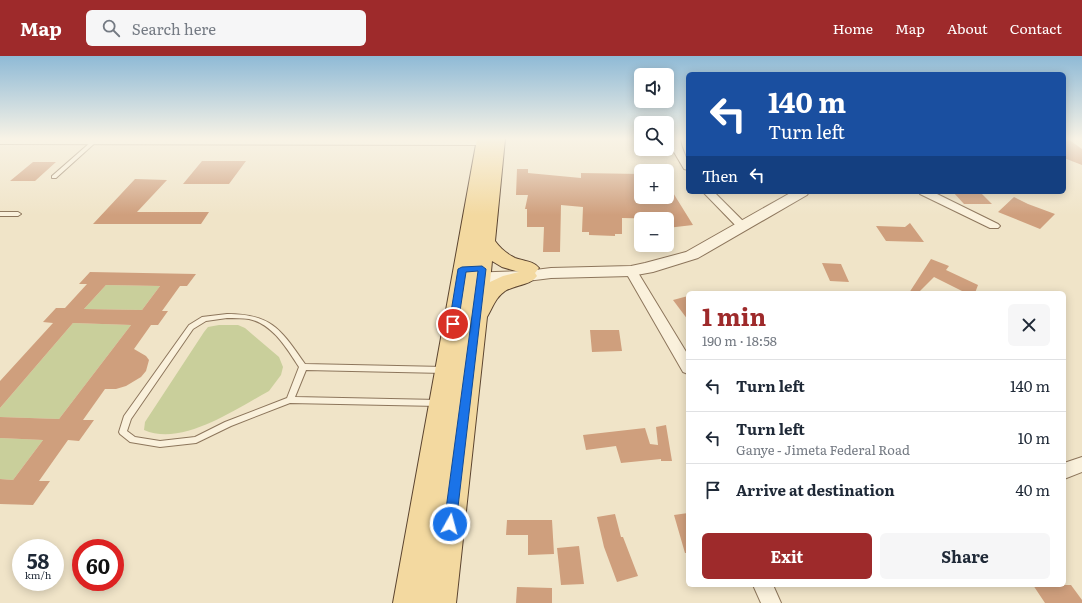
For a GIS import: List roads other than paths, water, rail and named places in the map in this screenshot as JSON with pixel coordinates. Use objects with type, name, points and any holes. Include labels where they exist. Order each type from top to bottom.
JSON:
[{"type":"main road","points":[[440,603],[476,320],[472,273],[485,165]]},
{"type":"main road","points":[[409,603],[442,403],[446,370],[472,273],[485,241],[487,165]]},
{"type":"main road","points":[[485,241],[495,255],[528,272]]},
{"type":"main road","points":[[476,320],[484,298],[492,290],[505,282],[528,272]]},
{"type":"street","points":[[710,194],[743,227]]},
{"type":"street","points":[[472,273],[631,271],[692,255],[799,194]]},
{"type":"street","points":[[928,194],[994,226]]},
{"type":"street","points":[[631,271],[686,365]]},
{"type":"street","points":[[1066,470],[1082,464]]},
{"type":"street","points":[[764,587],[771,603]]},
{"type":"lane","points":[[54,177],[68,165]]},
{"type":"lane","points":[[0,214],[18,214]]},
{"type":"lane","points":[[303,367],[288,345],[269,325],[250,317],[227,316],[204,319],[191,327],[128,418],[123,432],[132,440],[160,444],[196,440],[228,424],[290,400],[442,403]]},
{"type":"lane","points":[[303,367],[446,370]]},
{"type":"lane","points":[[290,400],[303,367]]}]
